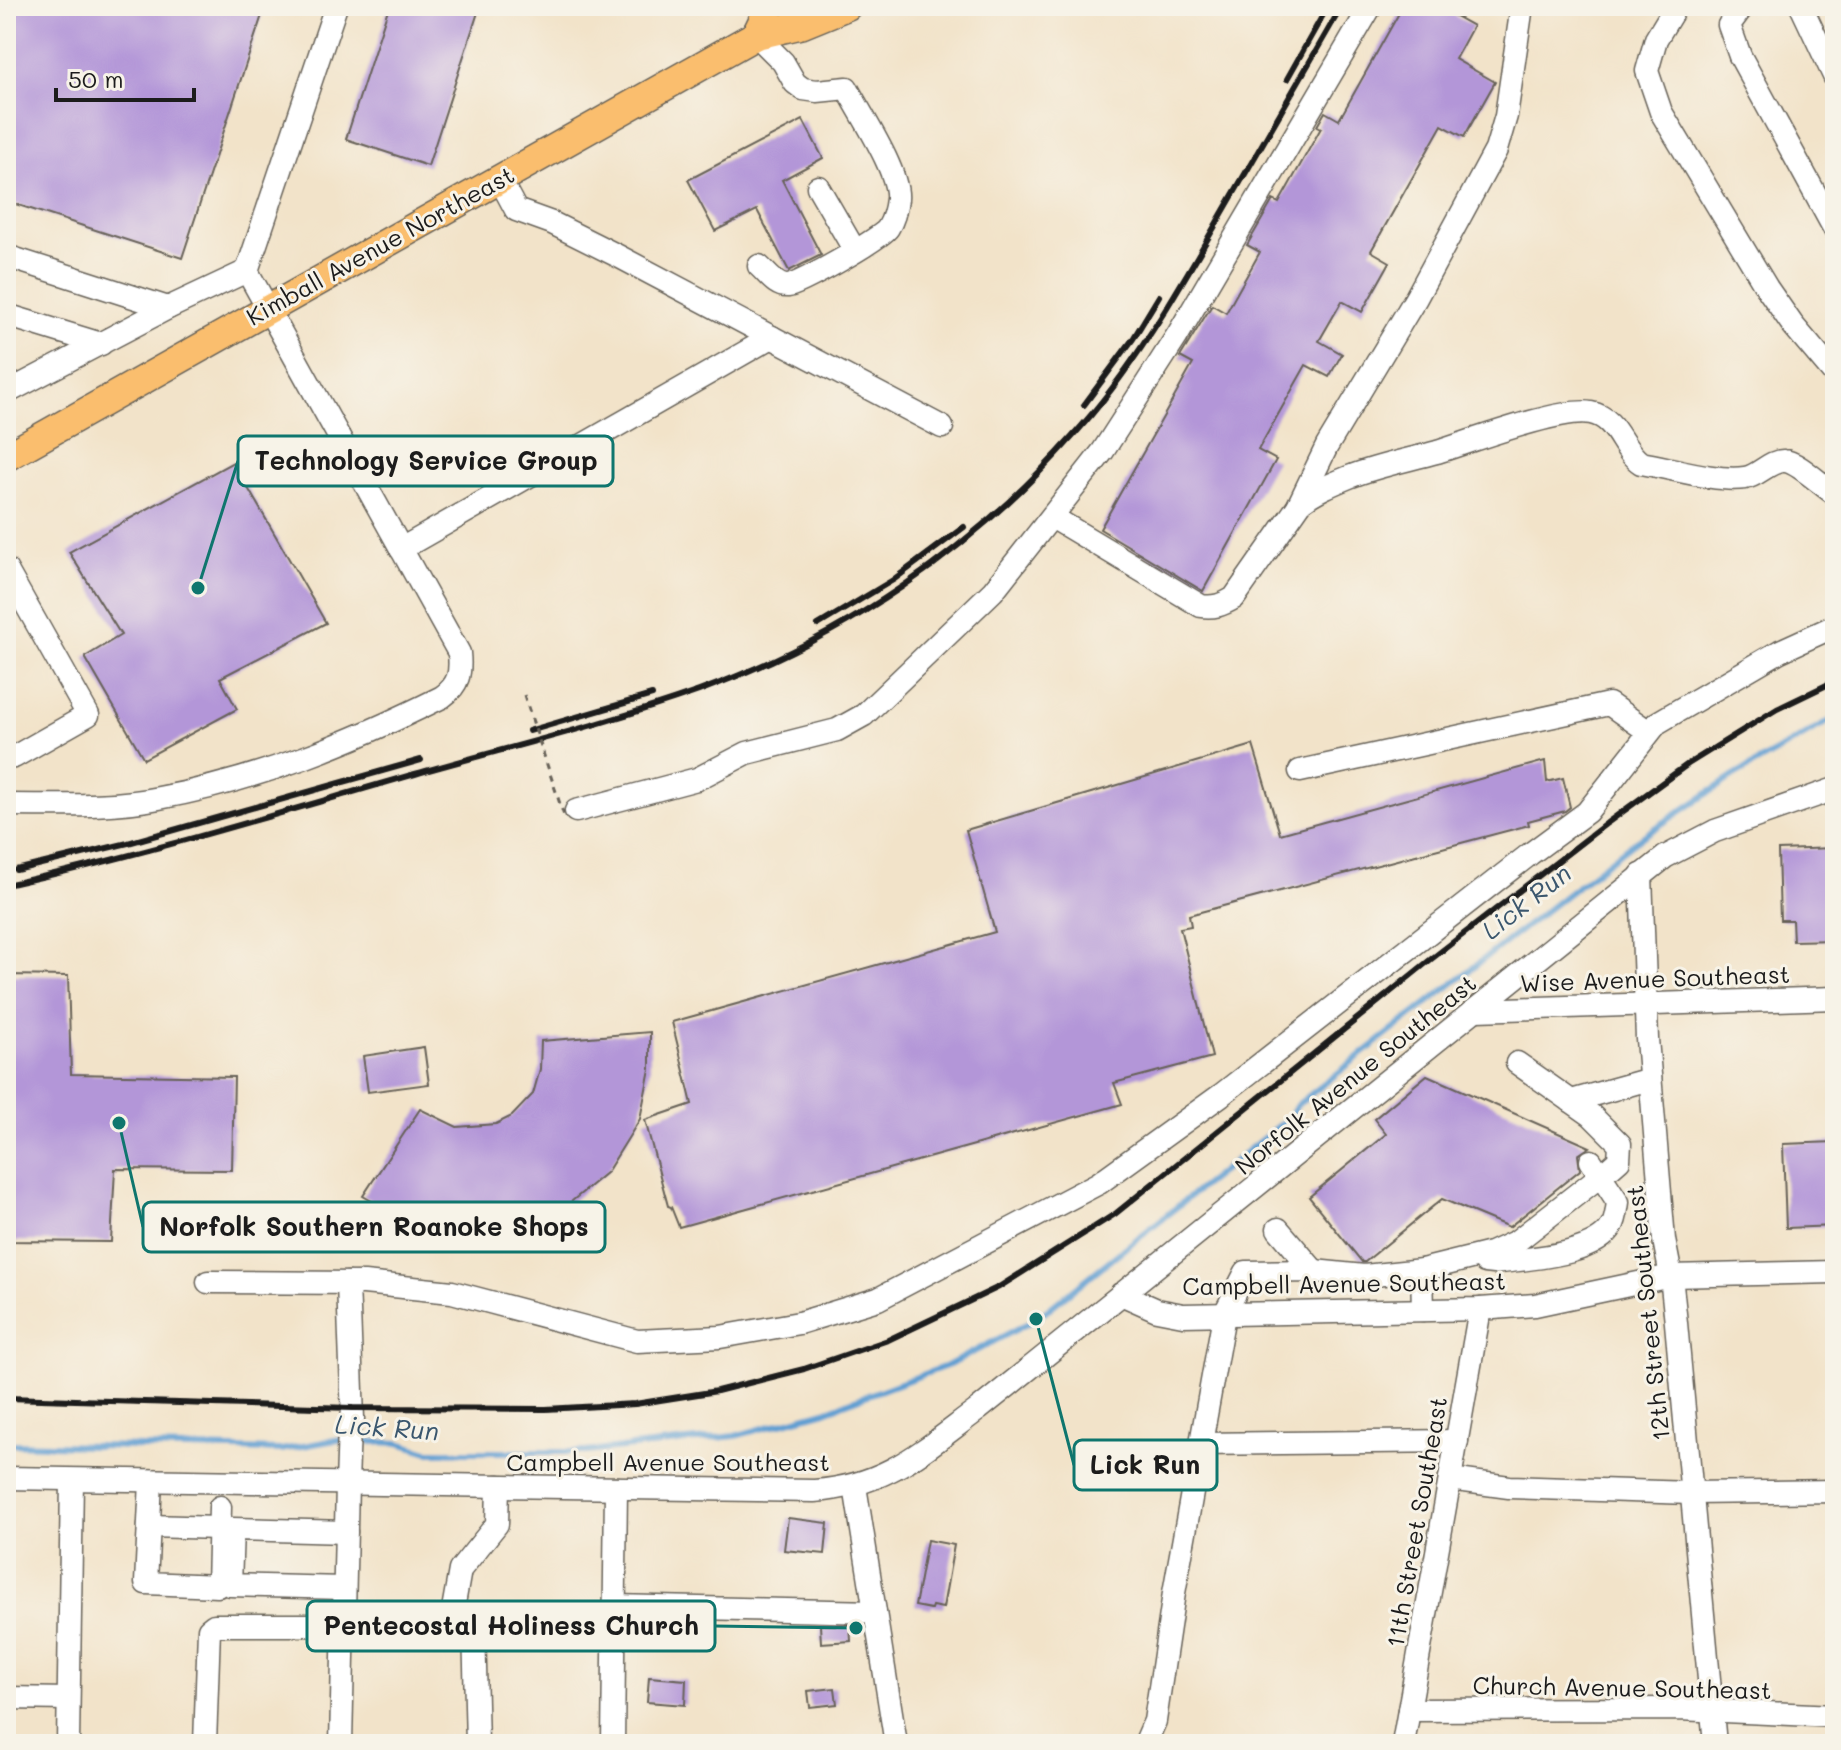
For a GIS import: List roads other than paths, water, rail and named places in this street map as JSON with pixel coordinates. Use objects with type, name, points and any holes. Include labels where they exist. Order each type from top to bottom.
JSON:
[{"type":"main road","points":[[756,35],[770,6]]},
{"type":"main road","name":"Kimball Avenue Northeast","points":[[6,457],[756,35],[803,24],[847,6]]},
{"type":"street","points":[[6,393],[168,308],[247,271],[336,6]]},
{"type":"street","points":[[571,815],[697,779],[747,753],[837,730],[864,715],[993,591],[1103,451],[1177,336],[1371,6]]},
{"type":"street","points":[[1052,517],[1201,606],[1212,608],[1234,598],[1296,508],[1327,446],[1416,298],[1496,150],[1506,116],[1522,6]]},
{"type":"street","points":[[1676,6],[1656,39],[1647,71],[1661,112],[1767,288],[1792,324],[1835,375]]},
{"type":"street","points":[[1743,6],[1729,25],[1740,56],[1835,230]]},
{"type":"street","points":[[1801,6],[1835,78]]},
{"type":"street","points":[[756,35],[783,62],[795,83],[803,89],[847,88],[889,166],[897,190],[893,216],[887,230],[855,251],[791,286],[778,285],[759,266]]},
{"type":"street","points":[[499,178],[516,210],[565,230],[942,427]]},
{"type":"street","points":[[818,187],[855,251]]},
{"type":"street","points":[[6,265],[9,257],[168,308]]},
{"type":"street","points":[[6,805],[105,804],[159,799],[280,766],[335,748],[387,725],[442,697],[452,690],[458,680],[459,653],[247,271]]},
{"type":"street","points":[[6,315],[101,344]]},
{"type":"street","points":[[401,549],[772,337]]},
{"type":"street","points":[[1296,508],[1312,493],[1352,476],[1540,420],[1577,412],[1602,416],[1633,458],[1641,463],[1732,479],[1757,475],[1774,462],[1783,460],[1792,463],[1835,494]]},
{"type":"street","points":[[6,569],[88,715],[14,757],[6,758]]},
{"type":"street","points":[[208,1282],[348,1283],[458,1293],[637,1341],[720,1337],[799,1323],[878,1299],[1099,1183],[1221,1095],[1587,812],[1657,723],[1780,651],[1835,626]]},
{"type":"street","points":[[1300,771],[1609,704],[1649,732]]},
{"type":"street","name":"Norfolk Avenue Southeast","points":[[1121,1294],[1665,857],[1696,839],[1835,789]]},
{"type":"street","name":"12th Street Southeast","points":[[1641,875],[1650,1079],[1715,1744]]},
{"type":"street","name":"Wise Avenue Southeast","points":[[1477,1010],[1835,998]]},
{"type":"street","points":[[1145,1744],[1155,1721],[1174,1593],[1224,1315],[1246,1272],[1314,1271],[1364,1276],[1422,1270],[1491,1253],[1517,1241],[1599,1169],[1619,1160],[1620,1144],[1591,1115],[1517,1063]]},
{"type":"street","points":[[1571,1101],[1650,1079]]},
{"type":"street","points":[[1463,1260],[1494,1263],[1575,1251],[1600,1238],[1612,1226],[1618,1202],[1599,1169]]},
{"type":"street","points":[[1278,1229],[1314,1271]]},
{"type":"street","points":[[1422,1270],[1423,1310]]},
{"type":"street","name":"Campbell Avenue Southeast","points":[[6,1478],[814,1491],[855,1486],[905,1464],[979,1409],[1121,1294],[1157,1310],[1183,1315],[1480,1309],[1535,1305],[1671,1276],[1835,1272]]},
{"type":"street","points":[[341,1744],[349,1427],[353,1419],[348,1283]]},
{"type":"street","name":"11th Street Southeast","points":[[1403,1744],[1480,1309]]},
{"type":"street","points":[[1201,1444],[1457,1441]]},
{"type":"street","points":[[1450,1479],[1509,1487],[1691,1493],[1835,1491]]},
{"type":"street","points":[[68,1744],[72,1480]]},
{"type":"street","points":[[149,1526],[219,1517],[218,1586],[146,1583],[151,1481]]},
{"type":"street","points":[[477,1744],[463,1628],[452,1615],[460,1570],[497,1524],[498,1486]]},
{"type":"street","points":[[855,1486],[896,1744]]},
{"type":"street","points":[[613,1744],[616,1488]]},
{"type":"street","points":[[344,1588],[230,1585],[232,1529],[346,1532]]},
{"type":"street","points":[[614,1606],[875,1612]]},
{"type":"street","points":[[205,1744],[209,1629],[214,1625],[343,1625],[376,1630],[614,1629]]},
{"type":"street","points":[[6,1698],[68,1699]]},
{"type":"street","name":"Church Avenue Southeast","points":[[1409,1710],[1712,1710],[1835,1716]]},
{"type":"waterway","name":"Lick Run","points":[[6,1444],[281,1450],[335,1440],[399,1443],[428,1452],[585,1452],[735,1436],[825,1411],[949,1365],[1036,1319],[1290,1117],[1297,1105],[1630,845],[1734,776],[1835,718]]},
{"type":"railway","points":[[1287,79],[1328,6]]},
{"type":"railway","points":[[6,885],[211,833],[664,703],[753,670],[804,645],[902,587],[992,517],[1034,478],[1115,385],[1186,275],[1342,6]]},
{"type":"railway","points":[[1084,405],[1133,339],[1159,296]]},
{"type":"railway","points":[[818,625],[893,580],[964,527]]},
{"type":"railway","points":[[6,1398],[353,1408],[546,1409],[635,1404],[717,1391],[804,1369],[888,1340],[999,1287],[1115,1214],[1430,960],[1607,823],[1688,764],[1777,709],[1835,681]]},
{"type":"railway","points":[[529,731],[652,695]]},
{"type":"railway","points":[[16,870],[128,843],[421,760]]},
{"type":"place","name":"Technology Service Group","points":[[198,588]]},
{"type":"place","name":"Norfolk Southern Roanoke Shops","points":[[119,1123]]},
{"type":"place","name":"Lick Run","points":[[1036,1319]]},
{"type":"place","name":"Pentecostal Holiness Church","points":[[856,1628]]}]
